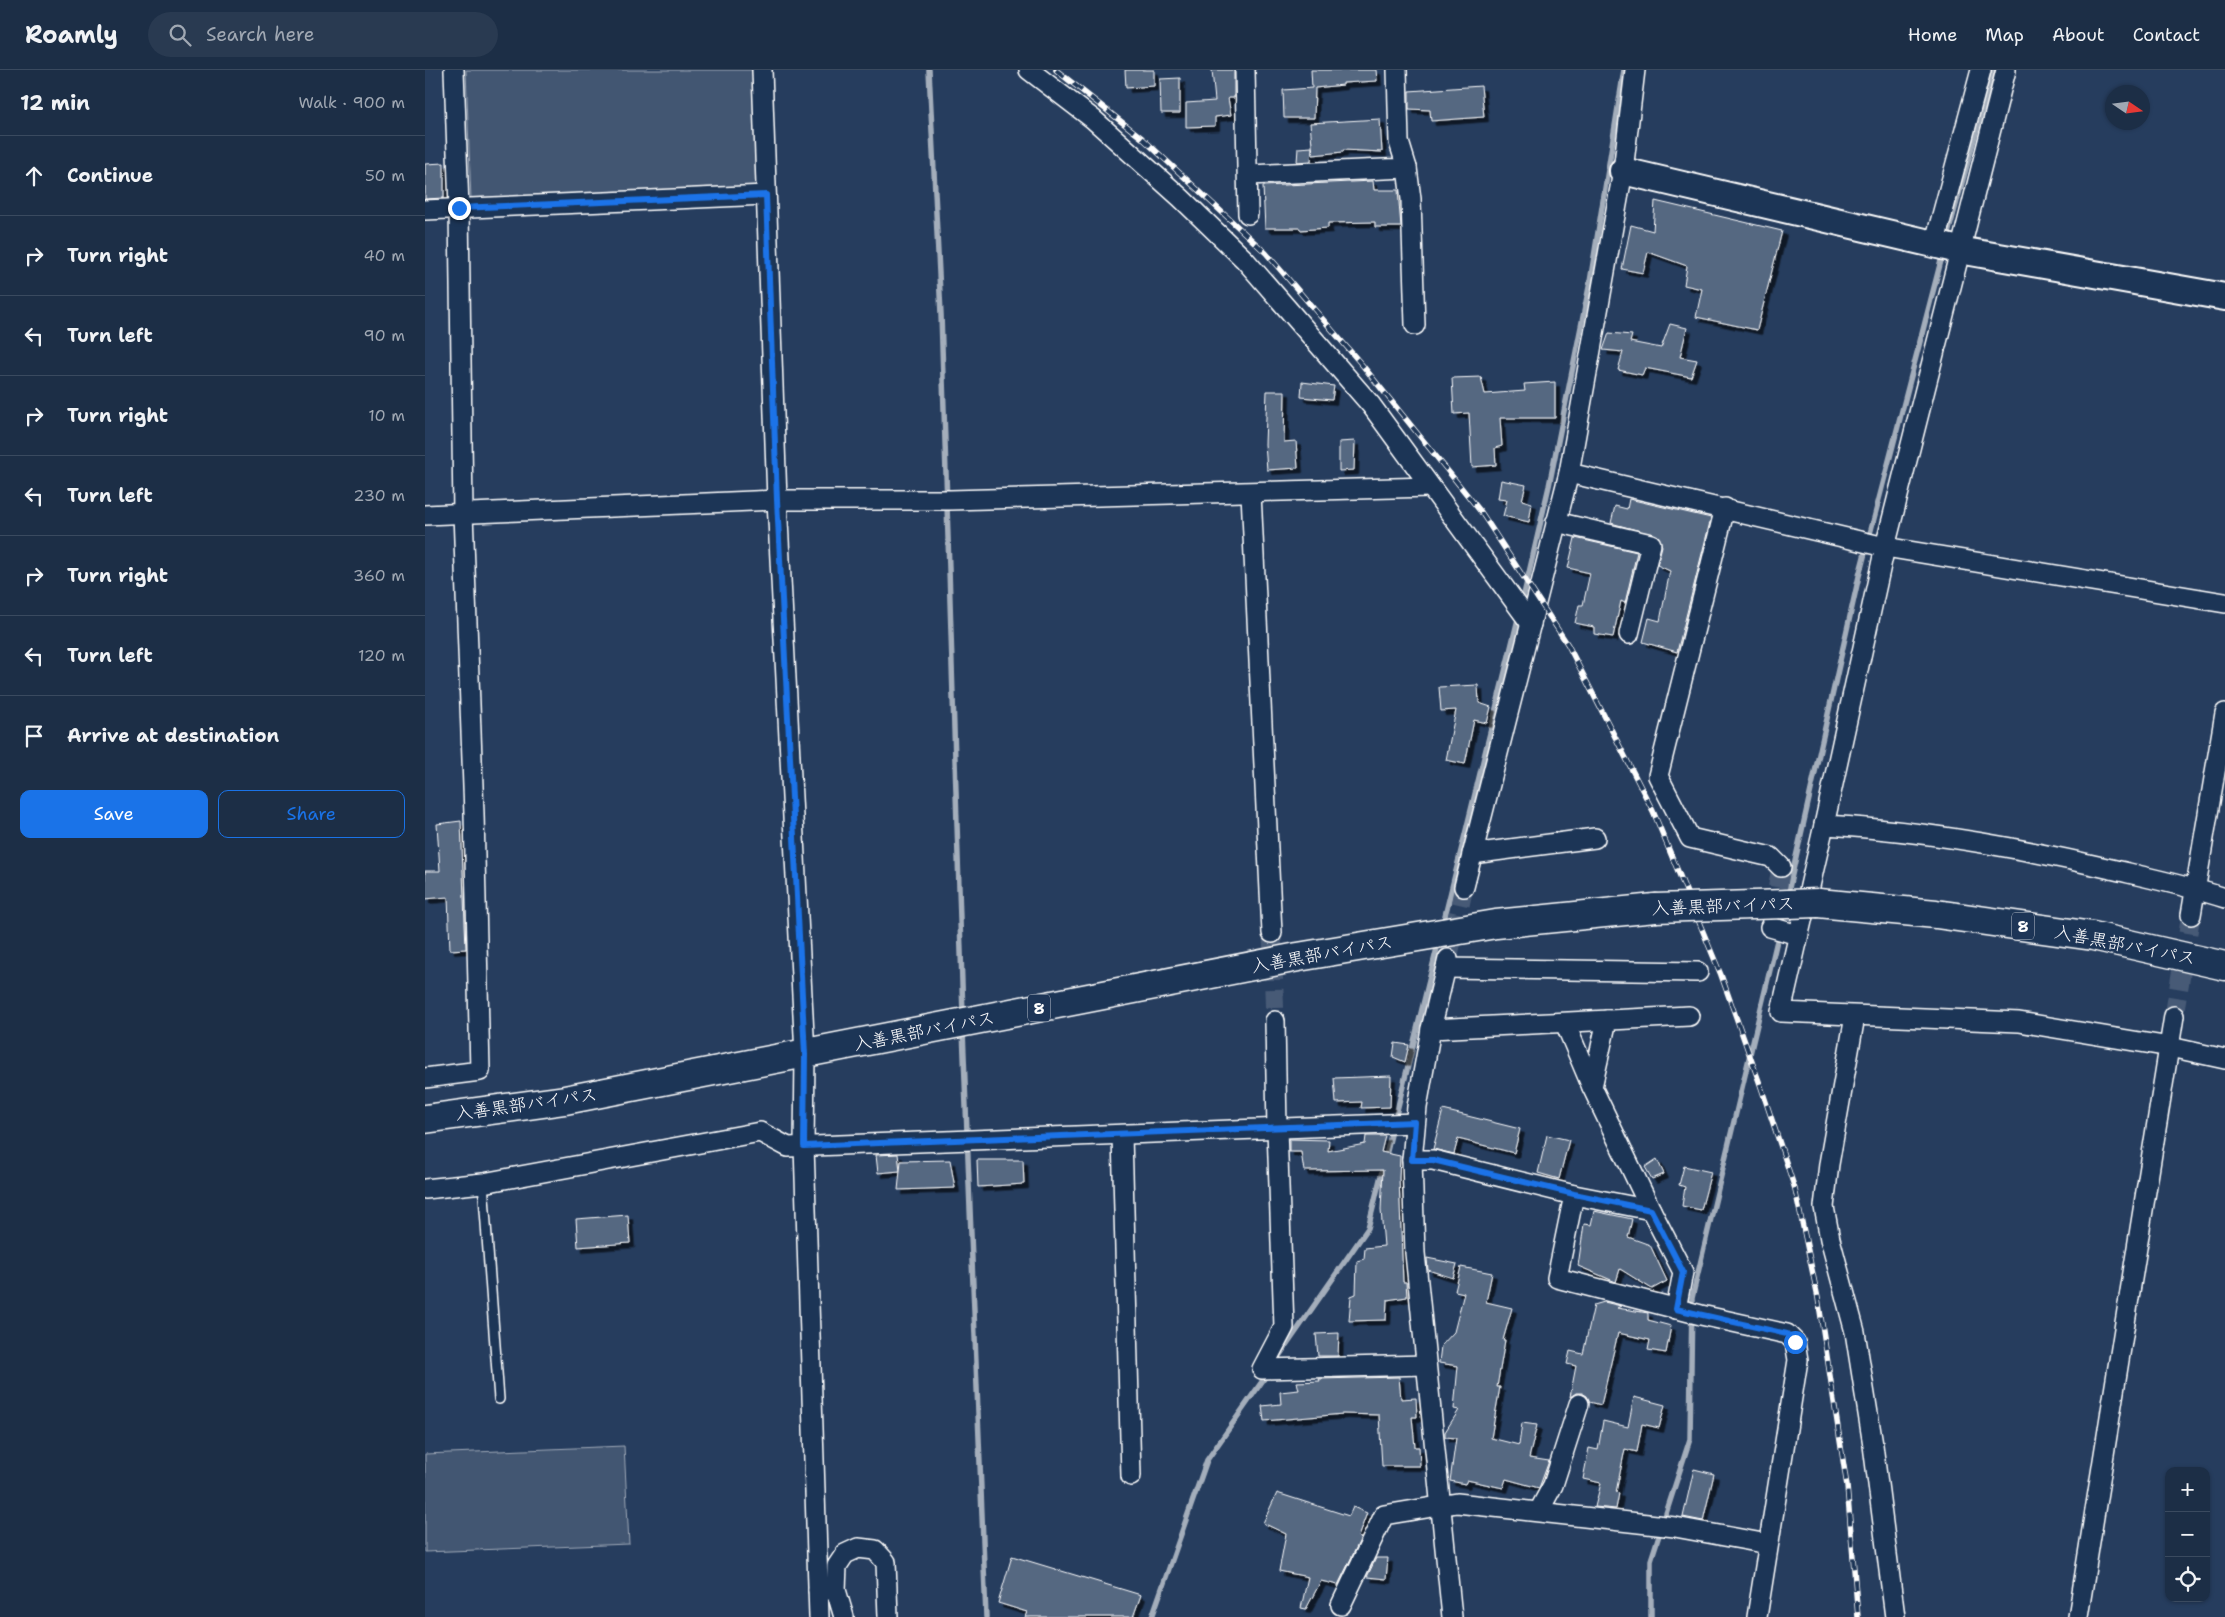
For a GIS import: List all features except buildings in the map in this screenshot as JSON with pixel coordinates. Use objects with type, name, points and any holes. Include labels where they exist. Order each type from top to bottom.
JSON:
[{"type":"highway","name":"入善黒部バイパス","points":[[425,1119],[565,1100],[805,1055],[1297,957],[1496,924],[1655,908],[1818,903],[1936,914],[2093,936],[2225,966]]},
{"type":"street","points":[[425,1078],[481,1071],[463,513],[459,208],[454,70]]},
{"type":"street","points":[[762,70],[777,500],[805,1055],[804,1146],[827,1590],[844,1617]]},
{"type":"street","points":[[1029,70],[1093,119],[1181,198],[1245,260],[1371,404],[1430,488],[1531,624]]},
{"type":"street","points":[[1245,70],[1248,214]]},
{"type":"street","points":[[1397,70],[1399,142],[1407,168],[1411,199],[1415,325]]},
{"type":"street","points":[[1464,887],[1569,473],[1623,171],[1635,70]]},
{"type":"street","points":[[1981,70],[1885,547],[1781,1012],[2019,1022],[2170,1047],[2225,1059]]},
{"type":"street","points":[[1946,248],[2006,70]]},
{"type":"street","points":[[1248,175],[1407,168]]},
{"type":"street","points":[[1623,171],[1946,248],[2225,297]]},
{"type":"street","points":[[425,210],[766,195]]},
{"type":"street","points":[[1569,473],[1885,547],[2225,603]]},
{"type":"street","points":[[425,514],[777,500],[960,499],[1430,488]]},
{"type":"street","points":[[1251,493],[1272,933]]},
{"type":"street","points":[[1725,508],[1658,776],[1689,838],[1771,857],[1781,867]]},
{"type":"street","points":[[1556,522],[1651,544],[1629,634]]},
{"type":"street","points":[[2191,915],[2225,713]]},
{"type":"street","points":[[1824,825],[1864,827],[2037,852],[2196,888],[2225,898]]},
{"type":"street","points":[[1472,854],[1595,838]]},
{"type":"street","points":[[1770,927],[1798,935]]},
{"type":"street","points":[[1452,1617],[1415,1253],[1412,1160],[1415,1122],[1431,1029],[1447,964],[1698,972]]},
{"type":"street","points":[[1431,1029],[1689,1016]]},
{"type":"street","points":[[1855,1016],[1829,1164],[1824,1207],[1830,1239],[1855,1332],[1873,1445],[1895,1617]]},
{"type":"street","points":[[2078,1617],[2174,1016]]},
{"type":"street","points":[[1592,1086],[1607,1020]]},
{"type":"street","points":[[1275,1021],[1284,1326],[1262,1370],[1427,1365]]},
{"type":"street","points":[[1565,1022],[1592,1086],[1683,1272],[1676,1309]]},
{"type":"street","points":[[425,1189],[483,1183],[760,1132],[788,1146],[804,1146],[1277,1129],[1415,1122]]},
{"type":"street","points":[[1122,1135],[1131,1476]]},
{"type":"street","points":[[1412,1160],[1433,1160],[1574,1194],[1651,1210]]},
{"type":"street","points":[[1574,1194],[1557,1278],[1676,1309],[1787,1334],[1795,1342],[1799,1360],[1757,1617]]},
{"type":"street","points":[[1539,1511],[1553,1486],[1579,1404]]},
{"type":"street","points":[[1341,1605],[1384,1514],[1441,1505],[1457,1503],[1675,1527],[1768,1544]]},
{"type":"street","points":[[819,1617],[837,1566],[845,1554],[858,1548],[875,1550],[886,1562],[889,1617]]},
{"type":"lane","points":[[483,1183],[499,1399]]},
{"type":"shaded area","points":[[466,70],[754,70],[758,187],[471,199]]},
{"type":"shaded area","points":[[624,1446],[629,1544],[425,1552],[425,1454]]},
{"type":"waterway","points":[[929,70],[941,314],[963,1015]]},
{"type":"waterway","points":[[1522,603],[1549,486],[1590,282],[1624,70]]},
{"type":"waterway","points":[[1946,241],[1993,70]]},
{"type":"waterway","points":[[1787,897],[1859,576],[1943,253]]},
{"type":"waterway","points":[[1443,924],[1519,615]]},
{"type":"waterway","points":[[1651,1617],[1651,1560],[1690,1439],[1692,1298],[1784,911]]},
{"type":"waterway","points":[[1277,1359],[1368,1228],[1439,940]]},
{"type":"waterway","points":[[963,1030],[986,1617]]},
{"type":"waterway","points":[[1152,1617],[1207,1460],[1268,1373]]},
{"type":"tunnel","points":[[1773,915],[1781,867]]},
{"type":"tunnel","points":[[1448,959],[1464,887]]},
{"type":"tunnel","points":[[2174,1016],[2191,915]]},
{"type":"tunnel","points":[[1272,933],[1275,1021]]},
{"type":"railway","points":[[1056,70],[1142,138],[1266,253],[1363,366],[1481,512],[1568,645],[1653,811],[1721,975],[1795,1189],[1818,1298],[1847,1486],[1858,1617]]},
{"type":"route","points":[[459,208],[766,195],[777,500],[805,1055],[804,1146],[1277,1129],[1415,1122],[1412,1160],[1433,1160],[1574,1194],[1651,1210],[1683,1272],[1676,1309],[1787,1334],[1795,1342]]}]
